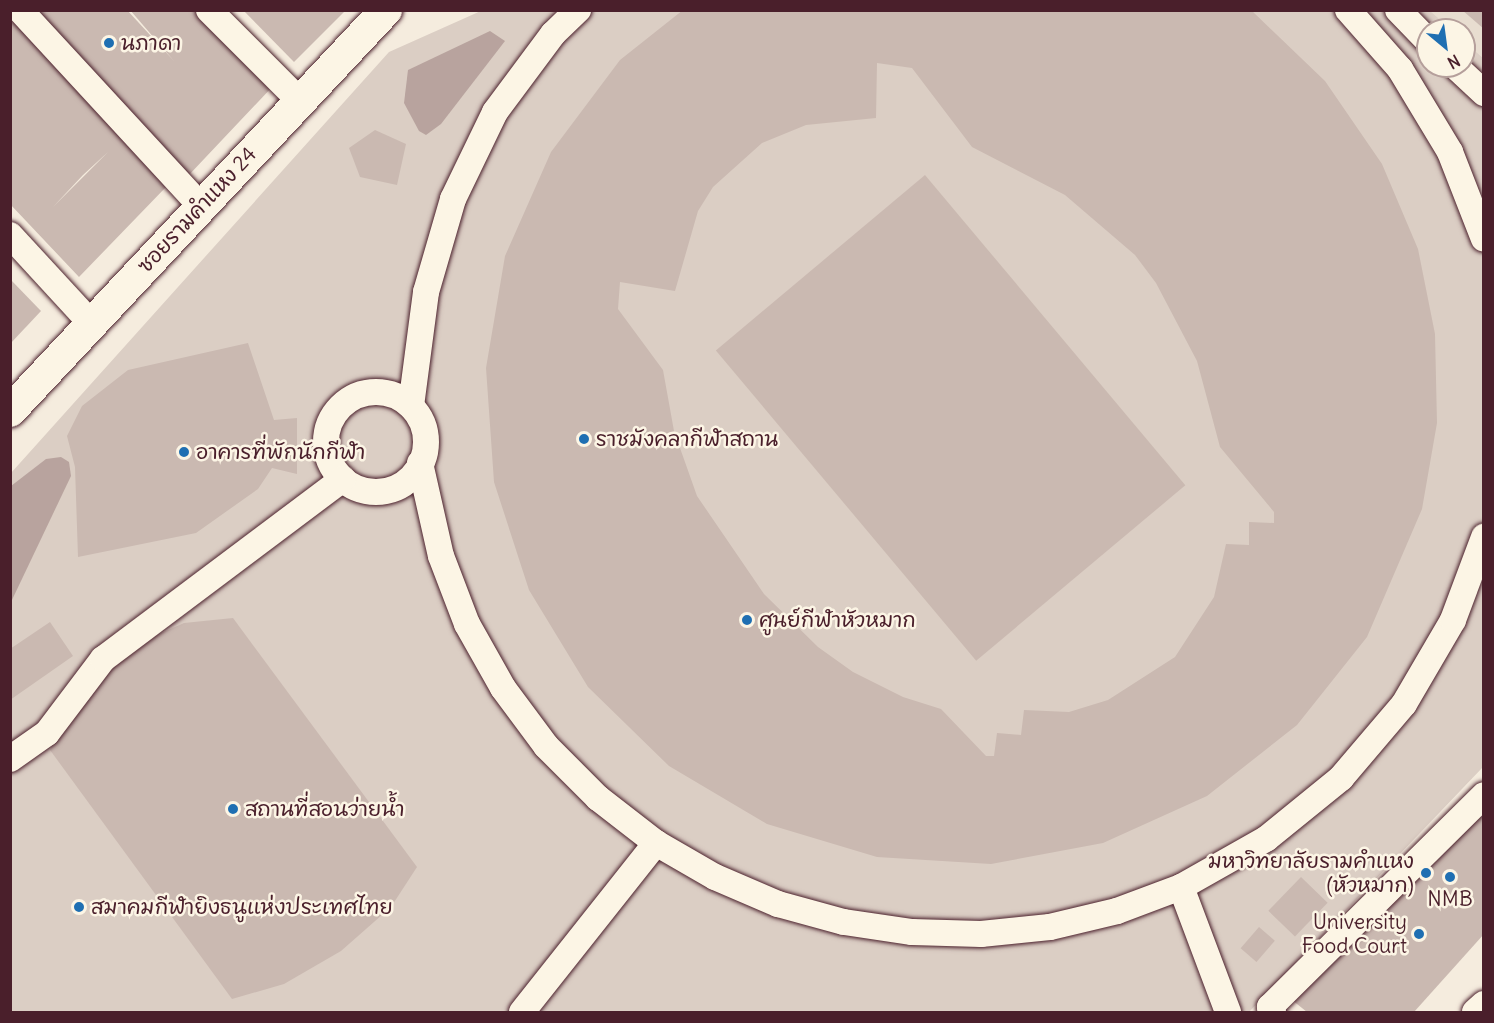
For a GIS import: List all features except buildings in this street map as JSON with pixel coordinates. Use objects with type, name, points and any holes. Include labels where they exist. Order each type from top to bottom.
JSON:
[{"type":"main road","name":"ซอยรามคำแหง 24","points":[[10,411],[200,205],[386,10]]},
{"type":"street","points":[[20,10],[200,205]]},
{"type":"street","points":[[209,10],[300,101]]},
{"type":"street","points":[[1348,10],[1400,69],[1450,152],[1484,239]]},
{"type":"street","points":[[1398,10],[1416,29]]},
{"type":"street","points":[[567,14],[495,112],[453,199],[426,292],[411,406],[426,437],[420,463],[441,556],[467,624],[502,688],[576,776],[656,843],[715,877],[778,904],[844,922],[912,932],[981,934],[1050,927],[1181,886],[1266,839],[1341,778],[1404,704],[1453,620],[1484,537]]},
{"type":"street","points":[[1468,78],[1484,93]]},
{"type":"street","points":[[10,235],[91,323]]},
{"type":"street","points":[[411,406],[380,392],[347,401],[335,413],[326,444],[328,459],[343,478],[362,490],[392,489],[420,463]]},
{"type":"street","points":[[10,759],[47,733],[103,659],[343,478]]},
{"type":"street","points":[[1274,1012],[1270,1007],[1482,798]]},
{"type":"street","points":[[522,1012],[656,843]]},
{"type":"street","points":[[1181,886],[1228,1012]]},
{"type":"street","points":[[1475,1012],[1484,1004]]},
{"type":"shaded area","name":"ศูนย์กีฬาหัวหมาก","points":[[483,10],[1429,10],[1438,18],[1416,18],[1416,78],[1476,78],[1476,52],[1483,58],[1483,767],[1249,1012],[11,1012],[11,473],[389,52]]},
{"type":"shaded area","points":[[1430,11],[1483,11],[1483,58],[1476,52],[1476,18],[1438,18]]},
{"type":"shaded area","points":[[490,31],[505,41],[441,124],[426,135],[419,131],[404,103],[408,70]]},
{"type":"shaded area","points":[[61,457],[69,462],[71,476],[11,602],[11,486],[46,459]]},
{"type":"place","name":"นภาดา","points":[[109,43]]},
{"type":"place","name":"ราชมังคลากีฬาสถาน","points":[[584,439]]},
{"type":"place","name":"อาคารที่พักนักกีฬา","points":[[184,452]]},
{"type":"place","name":"ศูนย์กีฬาหัวหมาก","points":[[747,620]]},
{"type":"place","name":"สถานที่สอนว่ายน้ำ","points":[[233,809]]},
{"type":"place","name":"มหาวิทยาลัยรามคำแหง (หัวหมาก)","points":[[1426,873]]},
{"type":"place","name":"NMB","points":[[1450,877]]},
{"type":"place","name":"สมาคมกีฬายิงธนูแห่งประเทศไทย","points":[[79,907]]},
{"type":"place","name":"University Food Court","points":[[1419,934]]}]
